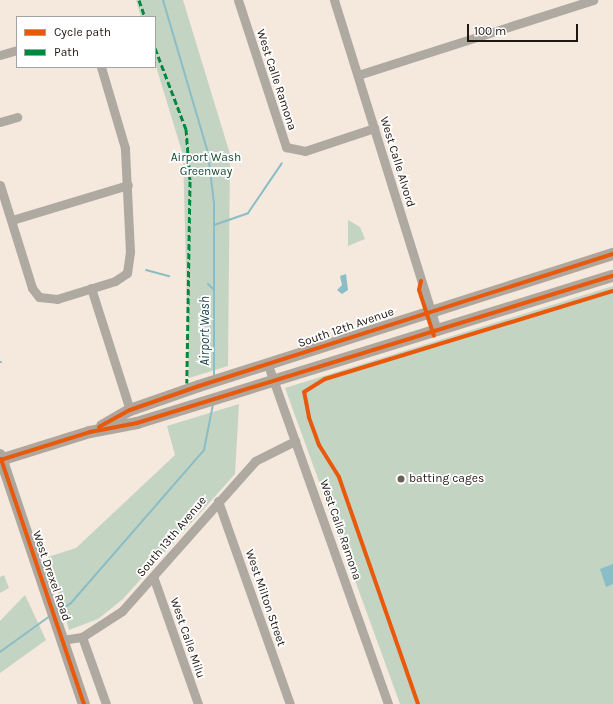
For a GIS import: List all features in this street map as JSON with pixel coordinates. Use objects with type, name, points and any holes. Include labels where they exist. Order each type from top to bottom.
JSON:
[{"type":"main road","name":"South 12th Avenue","points":[[90,432],[130,410],[199,386],[613,254]]},
{"type":"main road","name":"South 12th Avenue","points":[[0,458],[90,432],[137,423],[613,276]]},
{"type":"main road","name":"West Drexel Road","points":[[0,458],[48,603],[84,704]]},
{"type":"street","name":"West Calle Ramona","points":[[238,0],[288,153],[305,151],[374,128]]},
{"type":"street","name":"West Calle Alvord","points":[[334,0],[437,330]]},
{"type":"street","points":[[358,75],[593,0]]},
{"type":"street","points":[[0,55],[16,50]]},
{"type":"street","points":[[0,185],[32,288],[38,299],[57,299],[122,278],[130,266],[128,185],[125,148],[101,68]]},
{"type":"street","points":[[0,122],[17,117]]},
{"type":"street","points":[[12,220],[128,185]]},
{"type":"street","points":[[91,288],[130,410]]},
{"type":"street","name":"West Calle Ramona","points":[[268,365],[388,704]]},
{"type":"street","name":"South 13th Avenue","points":[[62,640],[82,637],[122,611],[154,579],[218,501],[254,461],[295,441]]},
{"type":"street","name":"West Milton Street","points":[[218,501],[290,704]]},
{"type":"street","name":"West Calle Milu","points":[[154,579],[198,704]]},
{"type":"street","points":[[82,637],[106,704]]},
{"type":"green space","name":"Airport Wash Greenway","points":[[136,0],[183,0],[230,154],[228,366],[189,378],[183,155],[156,66],[156,16],[141,16]]},
{"type":"green space","points":[[348,220],[360,227],[365,239],[348,246]]},
{"type":"green space","points":[[613,286],[613,704],[400,704],[285,388]]},
{"type":"green space","points":[[239,404],[235,474],[123,599],[98,619],[69,630],[48,557],[76,548],[175,455],[167,426]]},
{"type":"green space","points":[[4,575],[9,588],[0,593],[0,577]]},
{"type":"green space","points":[[25,595],[46,640],[0,673],[0,621]]},
{"type":"water","points":[[346,274],[348,290],[342,294],[337,290],[342,285],[340,276]]},
{"type":"water","points":[[613,564],[613,584],[606,587],[600,569]]},
{"type":"waterway","name":"Airport Wash","points":[[163,0],[208,153],[214,203],[214,376]]},
{"type":"waterway","points":[[214,225],[248,213],[282,163]]},
{"type":"waterway","points":[[146,270],[169,276]]},
{"type":"waterway","name":"Airport Wash","points":[[208,284],[214,290]]},
{"type":"waterway","name":"Airport Wash","points":[[58,612],[71,603],[204,450],[213,404]]},
{"type":"waterway","name":"Airport Wash","points":[[0,652],[50,616]]},
{"type":"marked path","points":[[139,0],[145,16]]},
{"type":"marked path","points":[[156,51],[186,129],[190,181],[187,383]]},
{"type":"cycle path","points":[[99,427],[130,410],[199,386],[613,254]]},
{"type":"cycle path","points":[[0,460],[90,432],[137,423],[613,276]]},
{"type":"cycle path","points":[[421,281],[419,290],[434,336]]},
{"type":"cycle path","points":[[418,704],[339,477],[319,445],[309,417],[304,392],[325,379],[613,291]]},
{"type":"cycle path","points":[[1,459],[84,704]]},
{"type":"place","name":"batting cages","points":[[401,479]]}]
